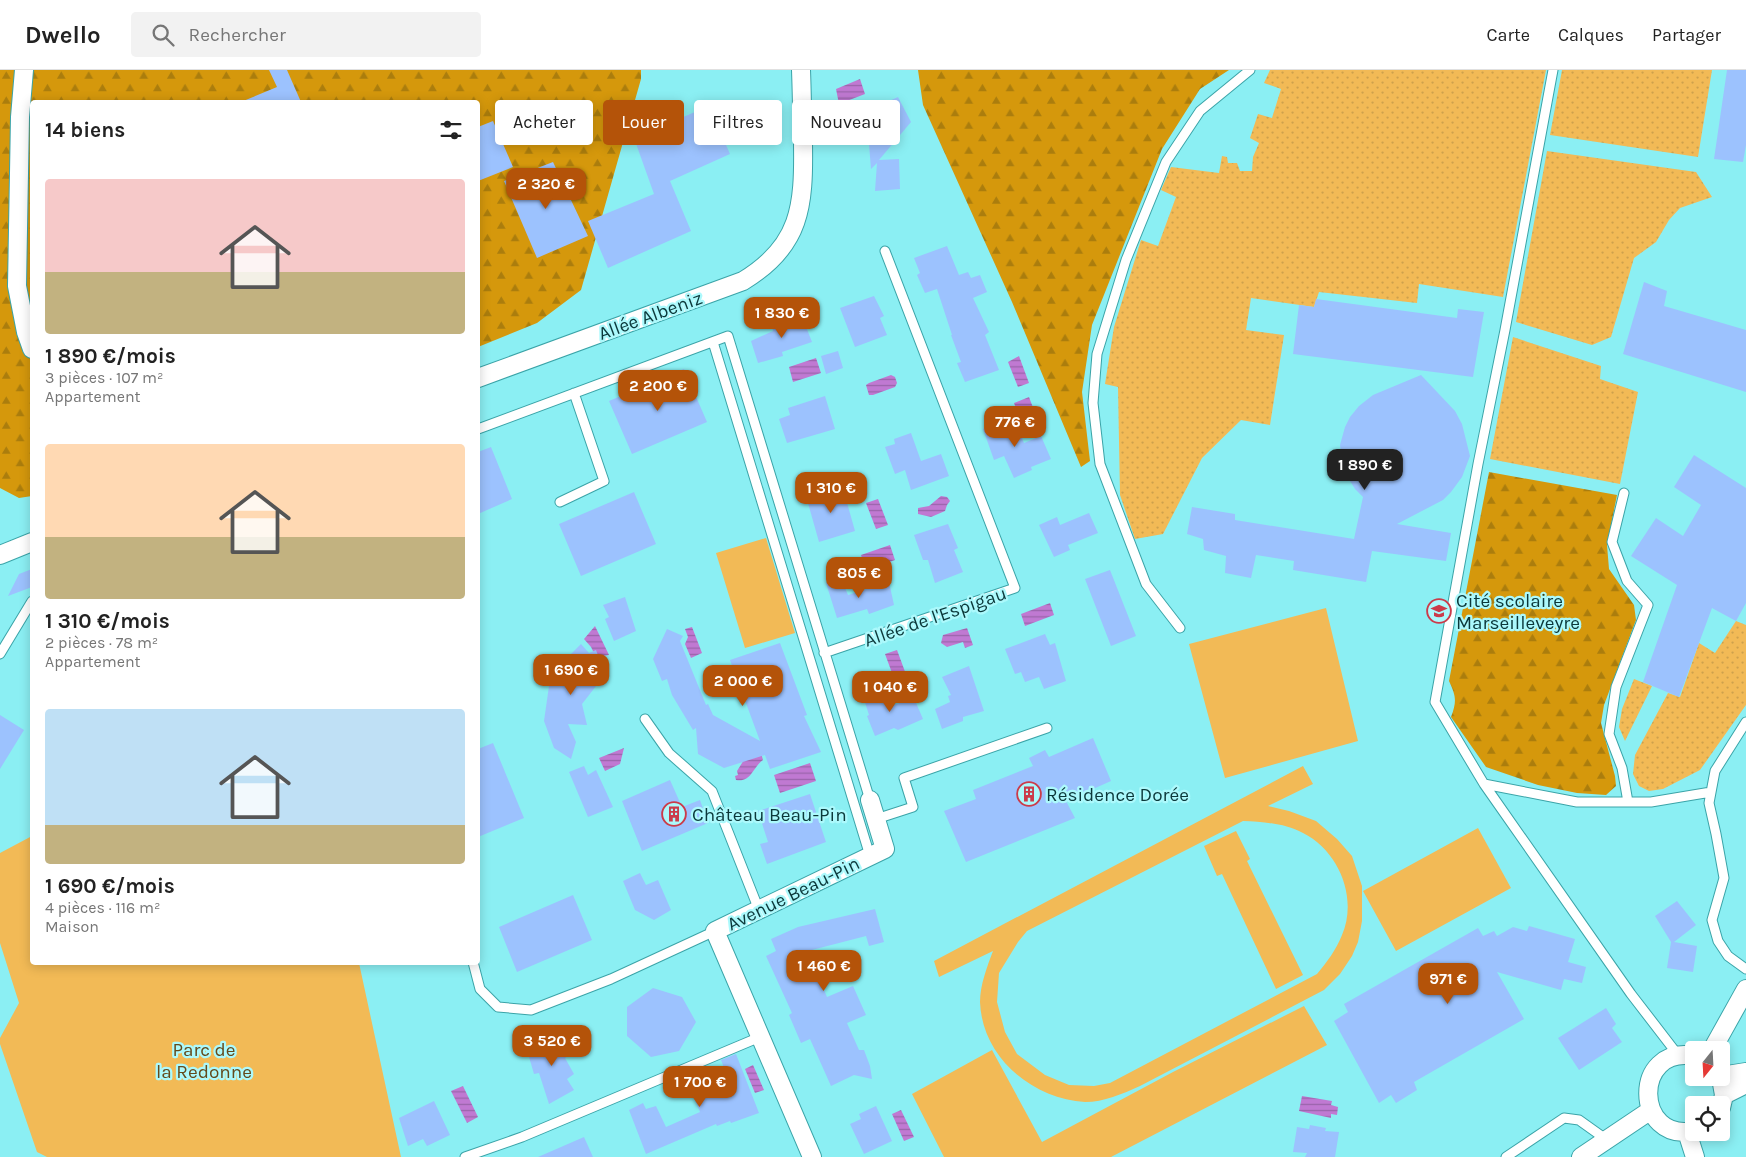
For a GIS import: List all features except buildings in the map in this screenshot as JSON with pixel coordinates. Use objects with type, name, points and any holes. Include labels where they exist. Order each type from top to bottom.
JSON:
[{"type":"street","points":[[24,70],[20,117],[17,286],[30,343]]},
{"type":"street","name":"Allée Albeniz","points":[[480,377],[743,282],[762,270],[775,257],[789,238],[797,219],[802,197],[801,70]]},
{"type":"street","points":[[0,555],[30,543]]},
{"type":"street","name":"Avenue Beau-Pin","points":[[812,1157],[715,931],[885,849],[870,800]]},
{"type":"street","points":[[1717,1041],[1746,989]]},
{"type":"street","points":[[1685,1056],[1662,1063],[1651,1076],[1647,1093],[1651,1110],[1657,1119],[1666,1126],[1676,1130],[1685,1131]]},
{"type":"street","points":[[1722,1089],[1746,1072]]},
{"type":"street","points":[[1722,1089],[1746,1084]]},
{"type":"street","points":[[1581,1157],[1651,1110]]},
{"type":"street","points":[[1692,1141],[1695,1157]]},
{"type":"lane","points":[[1180,628],[1146,584],[1100,464],[1093,403],[1097,354],[1126,260],[1166,162],[1200,111],[1250,70]]},
{"type":"lane","points":[[1553,70],[1435,702],[1484,784],[1631,994],[1685,1055]]},
{"type":"lane","name":"Allée de l'Espigau","points":[[824,653],[1015,588],[885,251]]},
{"type":"lane","points":[[480,428],[728,336],[870,800]]},
{"type":"lane","points":[[713,342],[870,856]]},
{"type":"lane","points":[[560,502],[604,481],[574,393]]},
{"type":"lane","points":[[1624,493],[1612,542],[1627,581],[1648,605],[1616,687],[1609,734],[1622,768],[1628,802]]},
{"type":"lane","points":[[0,654],[30,604]]},
{"type":"lane","points":[[645,719],[669,753],[712,791],[759,910]]},
{"type":"lane","points":[[1746,722],[1715,771],[1709,803],[1724,878],[1712,920],[1718,941],[1728,956],[1746,969]]},
{"type":"lane","points":[[876,819],[912,807],[904,778],[1046,728]]},
{"type":"lane","points":[[1484,784],[1577,802],[1651,802],[1711,792]]},
{"type":"lane","points":[[475,965],[480,989],[498,1007],[531,1010],[611,978],[715,931]]},
{"type":"lane","points":[[465,1157],[522,1137],[760,1037]]},
{"type":"lane","points":[[1506,1157],[1564,1118],[1579,1120],[1607,1140]]},
{"type":"green space","points":[[0,70],[641,70],[641,79],[635,100],[603,100],[603,145],[622,145],[581,290],[537,323],[480,346],[480,100],[30,100],[30,496],[19,498],[0,488]]},
{"type":"green space","points":[[918,70],[1229,70],[1200,89],[1162,149],[1092,325],[1082,392],[1090,461],[1081,467],[1012,302],[923,105]]},
{"type":"green space","points":[[1270,70],[1546,70],[1503,297],[1419,284],[1417,303],[1319,292],[1314,307],[1251,298],[1246,330],[1284,335],[1270,425],[1241,420],[1202,458],[1163,534],[1135,539],[1120,495],[1118,387],[1105,384],[1114,327],[1141,240],[1158,246],[1176,197],[1161,190],[1171,167],[1219,173],[1222,156],[1227,157],[1228,163],[1237,163],[1240,171],[1252,171],[1253,157],[1259,143],[1250,138],[1258,114],[1272,118],[1281,89],[1264,83]]},
{"type":"green space","points":[[1562,70],[1712,70],[1698,157],[1550,135]]},
{"type":"green space","points":[[1547,151],[1696,172],[1712,197],[1680,208],[1669,220],[1656,242],[1634,258],[1611,337],[1592,345],[1516,322]]},
{"type":"green space","points":[[1513,337],[1601,366],[1600,379],[1638,392],[1620,484],[1490,459]]},
{"type":"green space","points":[[1489,472],[1617,495],[1607,545],[1609,569],[1634,605],[1636,620],[1604,705],[1601,723],[1616,786],[1606,795],[1577,793],[1538,785],[1486,767],[1451,717],[1455,699],[1449,681]]},
{"type":"green space","points":[[766,538],[795,633],[745,648],[716,553]]},
{"type":"green space","points":[[1326,608],[1358,741],[1225,778],[1189,644]]},
{"type":"green space","points":[[1736,621],[1746,625],[1746,705],[1700,770],[1663,789],[1649,791],[1639,786],[1633,774],[1635,755],[1668,693],[1680,697],[1699,643],[1715,653]]},
{"type":"green space","points":[[1634,679],[1652,686],[1625,741],[1619,727],[1622,709]]},
{"type":"green space","points":[[1303,766],[1313,784],[1268,806],[1316,821],[1337,839],[1352,856],[1362,886],[1362,921],[1358,942],[1352,956],[1340,974],[1324,990],[1140,1086],[1120,1095],[1099,1101],[1085,1102],[1065,1099],[1047,1093],[1029,1084],[1013,1072],[1000,1057],[990,1040],[983,1022],[980,1002],[986,970],[993,951],[939,977],[934,961]],"holes":[[[1243,821],[1281,825],[1303,833],[1327,851],[1342,877],[1348,906],[1346,921],[1337,946],[1317,974],[1110,1083],[1094,1086],[1069,1085],[1045,1075],[1017,1054],[1005,1032],[997,1002],[999,973],[1027,931]]]},
{"type":"green space","points":[[1478,828],[1511,888],[1396,951],[1363,891]]},
{"type":"green space","points":[[1236,831],[1250,859],[1247,861],[1303,975],[1276,989],[1222,874],[1217,876],[1204,846]]},
{"type":"green space","name":"Parc de la Redonne","points":[[30,837],[30,965],[359,965],[401,1157],[47,1157],[37,1152],[0,1044],[0,1038],[19,1003],[0,943],[0,853]]},
{"type":"green space","points":[[1304,1006],[1327,1045],[1111,1157],[944,1157],[912,1094],[992,1050],[1042,1142],[1173,1072]]},
{"type":"shaded area","points":[[860,79],[865,94],[849,100],[838,100],[836,89]]},
{"type":"shaded area","points":[[1019,356],[1029,383],[1018,387],[1008,362]]},
{"type":"shaded area","points":[[816,358],[821,373],[793,382],[789,367]]},
{"type":"shaded area","points":[[891,375],[895,377],[897,383],[895,387],[869,395],[866,385]]},
{"type":"shaded area","points":[[1029,397],[1040,426],[1025,432],[1014,403]]},
{"type":"shaded area","points":[[941,496],[947,497],[950,501],[945,511],[931,517],[918,514],[918,508],[929,506]]},
{"type":"shaded area","points":[[878,499],[888,525],[876,529],[866,503]]},
{"type":"shaded area","points":[[890,545],[895,560],[866,570],[861,555]]},
{"type":"shaded area","points":[[1050,603],[1054,615],[1025,626],[1021,614]]},
{"type":"shaded area","points":[[595,626],[609,655],[596,657],[584,639]]},
{"type":"shaded area","points":[[692,627],[702,653],[691,658],[685,644],[688,637],[685,629]]},
{"type":"shaded area","points":[[967,628],[973,645],[965,648],[963,642],[947,647],[941,643],[943,635]]},
{"type":"shaded area","points":[[897,650],[907,677],[895,681],[885,654]]},
{"type":"shaded area","points":[[624,748],[620,764],[605,771],[599,758]]},
{"type":"shaded area","points":[[761,753],[763,760],[751,774],[745,779],[736,780],[737,771],[747,755]]},
{"type":"shaded area","points":[[810,763],[816,781],[780,793],[774,775]]},
{"type":"shaded area","points":[[753,1065],[764,1090],[755,1093],[745,1069]]},
{"type":"shaded area","points":[[463,1086],[478,1117],[467,1123],[451,1091]]},
{"type":"shaded area","points":[[1302,1096],[1332,1101],[1331,1105],[1338,1107],[1337,1115],[1331,1114],[1331,1118],[1299,1111]]},
{"type":"shaded area","points":[[901,1110],[914,1137],[904,1141],[892,1114]]},
{"type":"place","name":"Cité scolaire Marseilleveyre","points":[[1439,611]]},
{"type":"place","name":"Résidence Dorée","points":[[1029,794]]},
{"type":"place","name":"Château Beau-Pin","points":[[674,814]]}]
